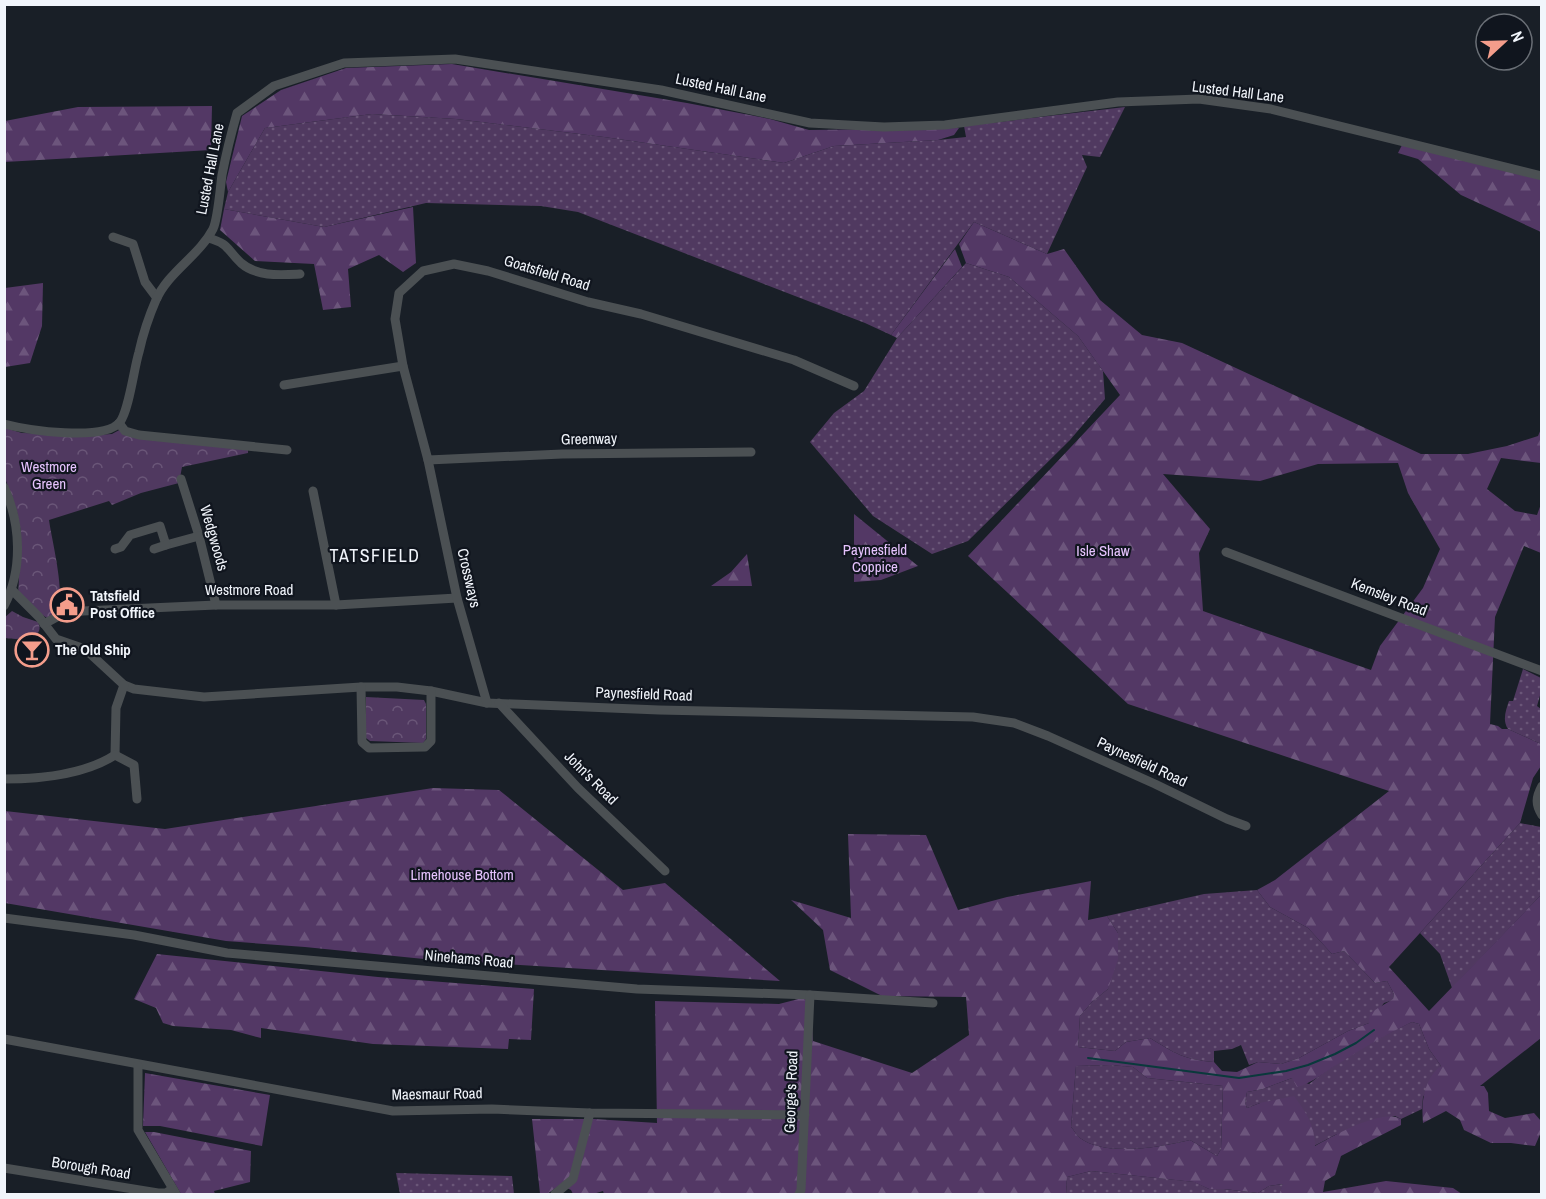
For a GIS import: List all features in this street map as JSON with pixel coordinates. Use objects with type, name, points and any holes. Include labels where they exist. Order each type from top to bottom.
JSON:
[{"type":"street","name":"Lusted Hall Lane","points":[[119,423],[125,411],[139,350],[157,298],[174,274],[208,238],[215,226],[222,172],[237,113],[274,86],[344,63],[455,59],[661,90],[810,123],[884,127],[945,125],[1118,102],[1199,99],[1271,109],[1542,176]]},
{"type":"street","points":[[113,237],[133,244],[145,282],[157,298]]},
{"type":"street","points":[[208,238],[227,246],[242,264],[250,269],[269,274],[300,274]]},
{"type":"street","name":"Goatsfield Road","points":[[428,460],[403,366],[395,319],[399,293],[423,271],[454,264],[488,270],[588,302],[641,314],[794,360],[854,386]]},
{"type":"street","points":[[284,385],[403,366]]},
{"type":"street","points":[[4,424],[46,431],[95,432],[109,429],[119,423],[125,431],[140,435],[286,450]]},
{"type":"street","name":"Greenway","points":[[428,460],[562,454],[751,452]]},
{"type":"street","name":"Crossways","points":[[428,460],[458,598],[487,703]]},
{"type":"street","name":"Wedgwoods","points":[[182,479],[216,605]]},
{"type":"street","points":[[4,487],[13,513],[17,535],[12,590],[4,606]]},
{"type":"street","points":[[312,491],[336,605]]},
{"type":"street","points":[[115,549],[130,536],[160,526],[166,545]]},
{"type":"street","points":[[154,549],[199,536]]},
{"type":"street","name":"Kemsley Road","points":[[1227,552],[1542,670]]},
{"type":"street","points":[[12,590],[56,639],[85,649],[124,685],[116,708],[115,755]]},
{"type":"street","name":"Westmore Road","points":[[44,624],[64,613],[216,605],[336,605],[458,598]]},
{"type":"street","name":"Paynesfield Road","points":[[124,685],[134,689],[204,697],[362,687],[397,687],[431,691],[487,703],[659,710],[973,717],[1014,723],[1059,741],[1246,826]]},
{"type":"street","points":[[362,687],[362,742],[369,748],[425,747],[431,741],[431,691]]},
{"type":"street","name":"John's Road","points":[[499,703],[578,788],[665,871]]},
{"type":"street","points":[[4,779],[25,779],[92,767],[115,755]]},
{"type":"street","points":[[115,755],[134,765],[137,799]]},
{"type":"street","points":[[1542,786],[1537,795],[1536,807],[1542,815]]},
{"type":"street","name":"Ninehams Road","points":[[4,918],[134,935],[227,953],[637,989],[810,995],[933,1003]]},
{"type":"street","name":"George's Road","points":[[800,1192],[810,995]]},
{"type":"street","name":"Maesmaur Road","points":[[4,1040],[393,1111],[492,1109],[590,1113],[805,1115]]},
{"type":"street","points":[[138,1066],[138,1130],[174,1192]]},
{"type":"street","points":[[555,1194],[573,1179],[590,1113]]},
{"type":"street","name":"Borough Road","points":[[4,1168],[158,1193],[174,1192]]},
{"type":"green space","points":[[452,64],[687,103],[770,119],[809,130],[959,128],[954,135],[938,140],[834,146],[784,163],[604,137],[456,119],[372,114],[265,128],[228,192],[226,182],[242,116],[281,90],[346,68]]},
{"type":"green space","points":[[212,106],[211,150],[5,162],[5,121],[78,107]]},
{"type":"green space","points":[[1125,107],[1100,157],[1082,155],[1087,167],[1047,254],[974,222],[891,335],[578,212],[541,206],[426,203],[324,227],[224,209],[228,192],[265,128],[372,114],[456,119],[604,137],[784,163],[834,146],[966,137],[964,126]]},
{"type":"green space","points":[[1402,145],[1541,179],[1541,232],[1461,195],[1418,159],[1398,153]]},
{"type":"green space","points":[[413,207],[416,263],[403,272],[379,255],[348,269],[351,307],[323,310],[314,264],[255,261],[220,230],[224,209],[324,227]]},
{"type":"green space","name":"Isle Shaw","points":[[974,222],[1047,254],[1064,249],[1100,300],[1142,335],[1182,343],[1421,454],[1468,454],[1507,446],[1538,436],[1541,429],[1541,463],[1501,458],[1487,489],[1515,511],[1537,515],[1541,504],[1541,553],[1524,546],[1495,617],[1490,724],[1508,729],[1541,744],[1541,766],[1533,778],[1520,823],[1389,967],[1429,1011],[1541,895],[1541,1038],[1480,1086],[1484,1086],[1488,1093],[1489,1111],[1505,1118],[1534,1113],[1541,1121],[1541,1132],[1535,1146],[1491,1143],[1464,1130],[1460,1120],[1446,1111],[1423,1123],[1427,1084],[1441,1066],[1429,1049],[1419,1024],[1412,1022],[1365,1047],[1308,1083],[1297,1087],[1292,1078],[1263,1089],[1247,1092],[1245,1103],[1247,1108],[1294,1096],[1309,1120],[1315,1146],[1370,1120],[1382,1117],[1401,1119],[1401,1125],[1341,1156],[1335,1175],[1325,1181],[1323,1192],[1386,1181],[1453,1188],[1462,1194],[1279,1194],[1283,1184],[1269,1186],[1258,1193],[1209,1189],[1194,1182],[1091,1171],[1067,1177],[1066,1194],[604,1194],[603,1191],[593,1194],[573,1194],[571,1190],[560,1185],[547,1194],[540,1194],[532,1119],[594,1119],[657,1123],[655,1001],[779,1004],[810,996],[813,1041],[912,1073],[969,1035],[966,997],[882,996],[830,970],[823,930],[791,900],[851,918],[848,834],[926,835],[958,910],[1007,897],[1091,881],[1088,920],[1107,916],[1118,933],[1118,959],[1108,989],[1080,1016],[1078,1047],[1115,1051],[1126,1042],[1150,1038],[1180,1055],[1195,1060],[1214,1062],[1222,1071],[1237,1072],[1258,1062],[1281,1064],[1299,1058],[1348,1031],[1369,1023],[1370,1013],[1393,999],[1394,994],[1387,981],[1375,983],[1344,951],[1332,954],[1308,928],[1270,907],[1257,890],[1275,880],[1389,791],[1128,704],[968,556],[1120,395],[1078,336],[1009,277],[966,263],[959,244]],"holes":[[[1398,463],[1408,493],[1440,549],[1423,588],[1380,646],[1371,670],[1203,611],[1199,553],[1210,529],[1163,474],[1260,481],[1318,464]],[[1076,1066],[1133,1067],[1147,1078],[1223,1086],[1221,1149],[1217,1156],[1190,1140],[1134,1149],[1118,1149],[1091,1144],[1080,1138],[1071,1127]]]},
{"type":"green space","points":[[955,249],[962,267],[897,338],[891,335]]},
{"type":"green space","points":[[966,263],[1009,277],[1078,336],[1103,371],[1105,399],[1070,440],[968,541],[932,554],[873,516],[810,442],[834,413],[864,391],[897,338]]},
{"type":"green space","points":[[43,283],[42,326],[30,363],[5,367],[5,288]]},
{"type":"green space","name":"Westmore Green","points":[[5,428],[22,433],[96,435],[112,434],[123,428],[139,435],[248,447],[248,453],[182,467],[179,483],[141,493],[112,505],[109,501],[49,520],[60,596],[56,616],[47,618],[18,599],[21,532],[17,512],[5,478]]},
{"type":"green space","name":"Paynesfield Coppice","points":[[854,514],[918,566],[881,580],[854,582]]},
{"type":"green space","points":[[747,554],[752,586],[711,586],[731,572]]},
{"type":"green space","points":[[12,611],[38,622],[40,628],[38,632],[29,638],[5,638],[4,618]]},
{"type":"green space","points":[[1523,669],[1541,678],[1541,692],[1537,706],[1541,709],[1541,744],[1508,729],[1505,722],[1509,701],[1513,701]]},
{"type":"green space","points":[[366,697],[424,700],[426,739],[423,743],[370,741],[366,738]]},
{"type":"green space","name":"Limehouse Bottom","points":[[433,788],[499,790],[623,890],[665,883],[780,981],[424,959],[226,941],[5,903],[5,811],[165,829]]},
{"type":"green space","points":[[1520,823],[1541,827],[1541,895],[1452,988],[1440,954],[1420,933]]},
{"type":"green space","points":[[1257,890],[1270,907],[1308,928],[1332,954],[1344,951],[1375,983],[1387,981],[1394,994],[1393,1000],[1384,1003],[1369,1023],[1348,1031],[1299,1058],[1281,1064],[1258,1062],[1249,1065],[1241,1045],[1232,1049],[1214,1051],[1214,1062],[1195,1060],[1180,1055],[1150,1038],[1126,1042],[1115,1051],[1078,1047],[1080,1016],[1108,989],[1118,933],[1107,916],[1204,894]]},
{"type":"green space","points":[[157,954],[378,977],[534,989],[531,1040],[509,1039],[508,1049],[373,1044],[261,1028],[261,1038],[231,1030],[173,1026],[163,1023],[156,1008],[134,999]]},
{"type":"green space","points":[[1412,1022],[1419,1024],[1429,1049],[1441,1066],[1423,1097],[1422,1109],[1401,1119],[1395,1116],[1335,1135],[1314,1146],[1260,1103],[1247,1108],[1245,1103],[1247,1092],[1263,1089],[1292,1078],[1309,1084],[1359,1050]]},
{"type":"green space","points":[[1076,1066],[1133,1067],[1147,1078],[1223,1086],[1221,1149],[1217,1156],[1190,1140],[1134,1149],[1118,1149],[1091,1144],[1080,1138],[1071,1127]]},
{"type":"green space","points":[[145,1073],[270,1095],[262,1146],[160,1126],[143,1126]]},
{"type":"green space","points":[[145,1132],[251,1151],[250,1182],[214,1191],[215,1194],[181,1194]]},
{"type":"green space","points":[[1091,1171],[1195,1182],[1209,1189],[1258,1193],[1269,1186],[1284,1184],[1279,1194],[1066,1194],[1067,1177]]},
{"type":"green space","points":[[396,1173],[512,1176],[514,1194],[400,1194]]},
{"type":"waterway","points":[[1088,1058],[1239,1078],[1286,1071],[1308,1065],[1356,1043],[1374,1030]]},
{"type":"place","name":"Tatsfield Post Office","points":[[67,605]]},
{"type":"place","name":"The Old Ship","points":[[32,650]]},
{"type":"district","name":"TATSFIELD","points":[[375,556]]}]
